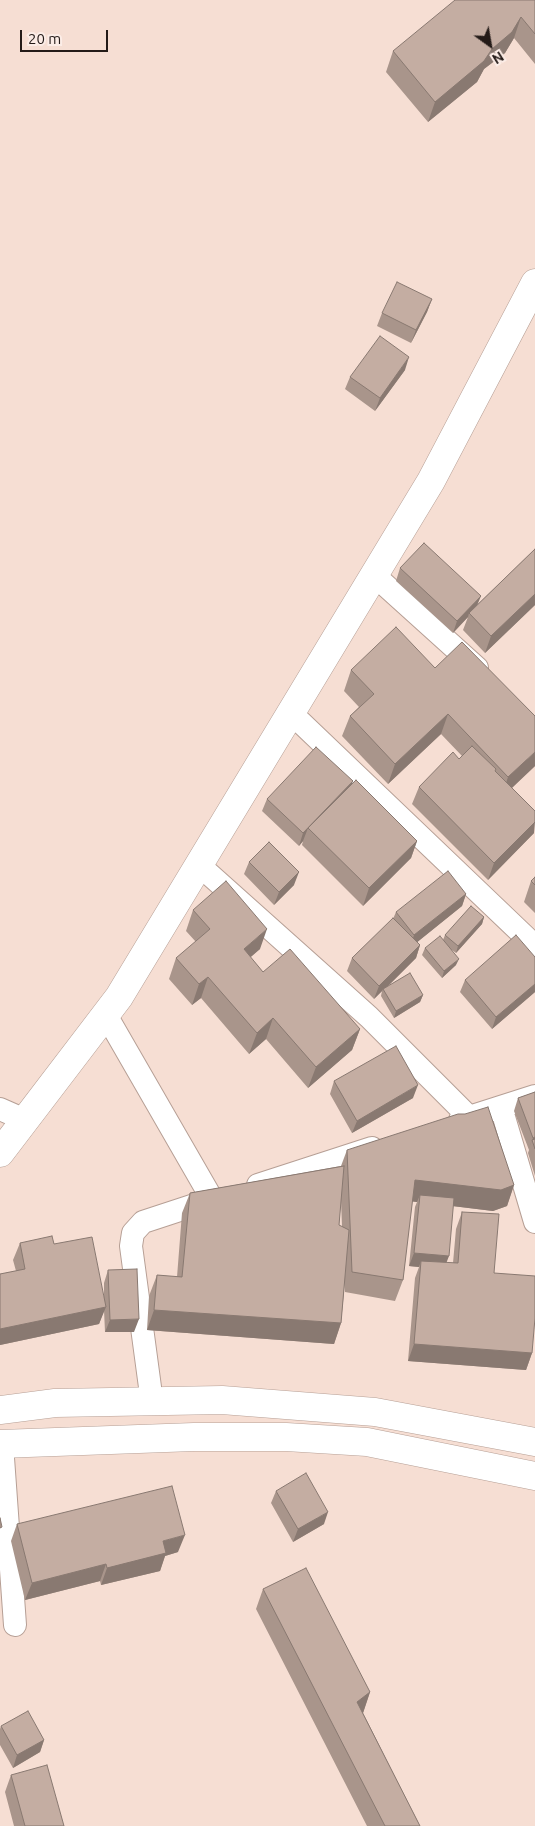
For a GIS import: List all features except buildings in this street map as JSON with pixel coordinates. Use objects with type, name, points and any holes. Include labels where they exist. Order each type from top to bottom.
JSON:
[{"type":"main road","points":[[0,1153],[119,997],[430,481],[535,283]]},
{"type":"main road","points":[[0,1410],[55,1403],[222,1400],[375,1412],[535,1442]]},
{"type":"main road","points":[[1,1444],[194,1437],[286,1437],[367,1442],[535,1476]]},
{"type":"street","points":[[374,575],[491,681]]},
{"type":"street","points":[[291,713],[535,946]]},
{"type":"street","points":[[199,865],[369,1017],[469,1117]]},
{"type":"street","points":[[106,1015],[228,1194]]},
{"type":"street","points":[[441,1126],[535,1096]]},
{"type":"street","points":[[501,1107],[535,1222]]},
{"type":"street","points":[[0,1109],[24,1120]]},
{"type":"street","points":[[152,1402],[131,1246],[133,1233],[143,1222],[395,1141]]},
{"type":"street","points":[[1,1444],[15,1625]]}]
